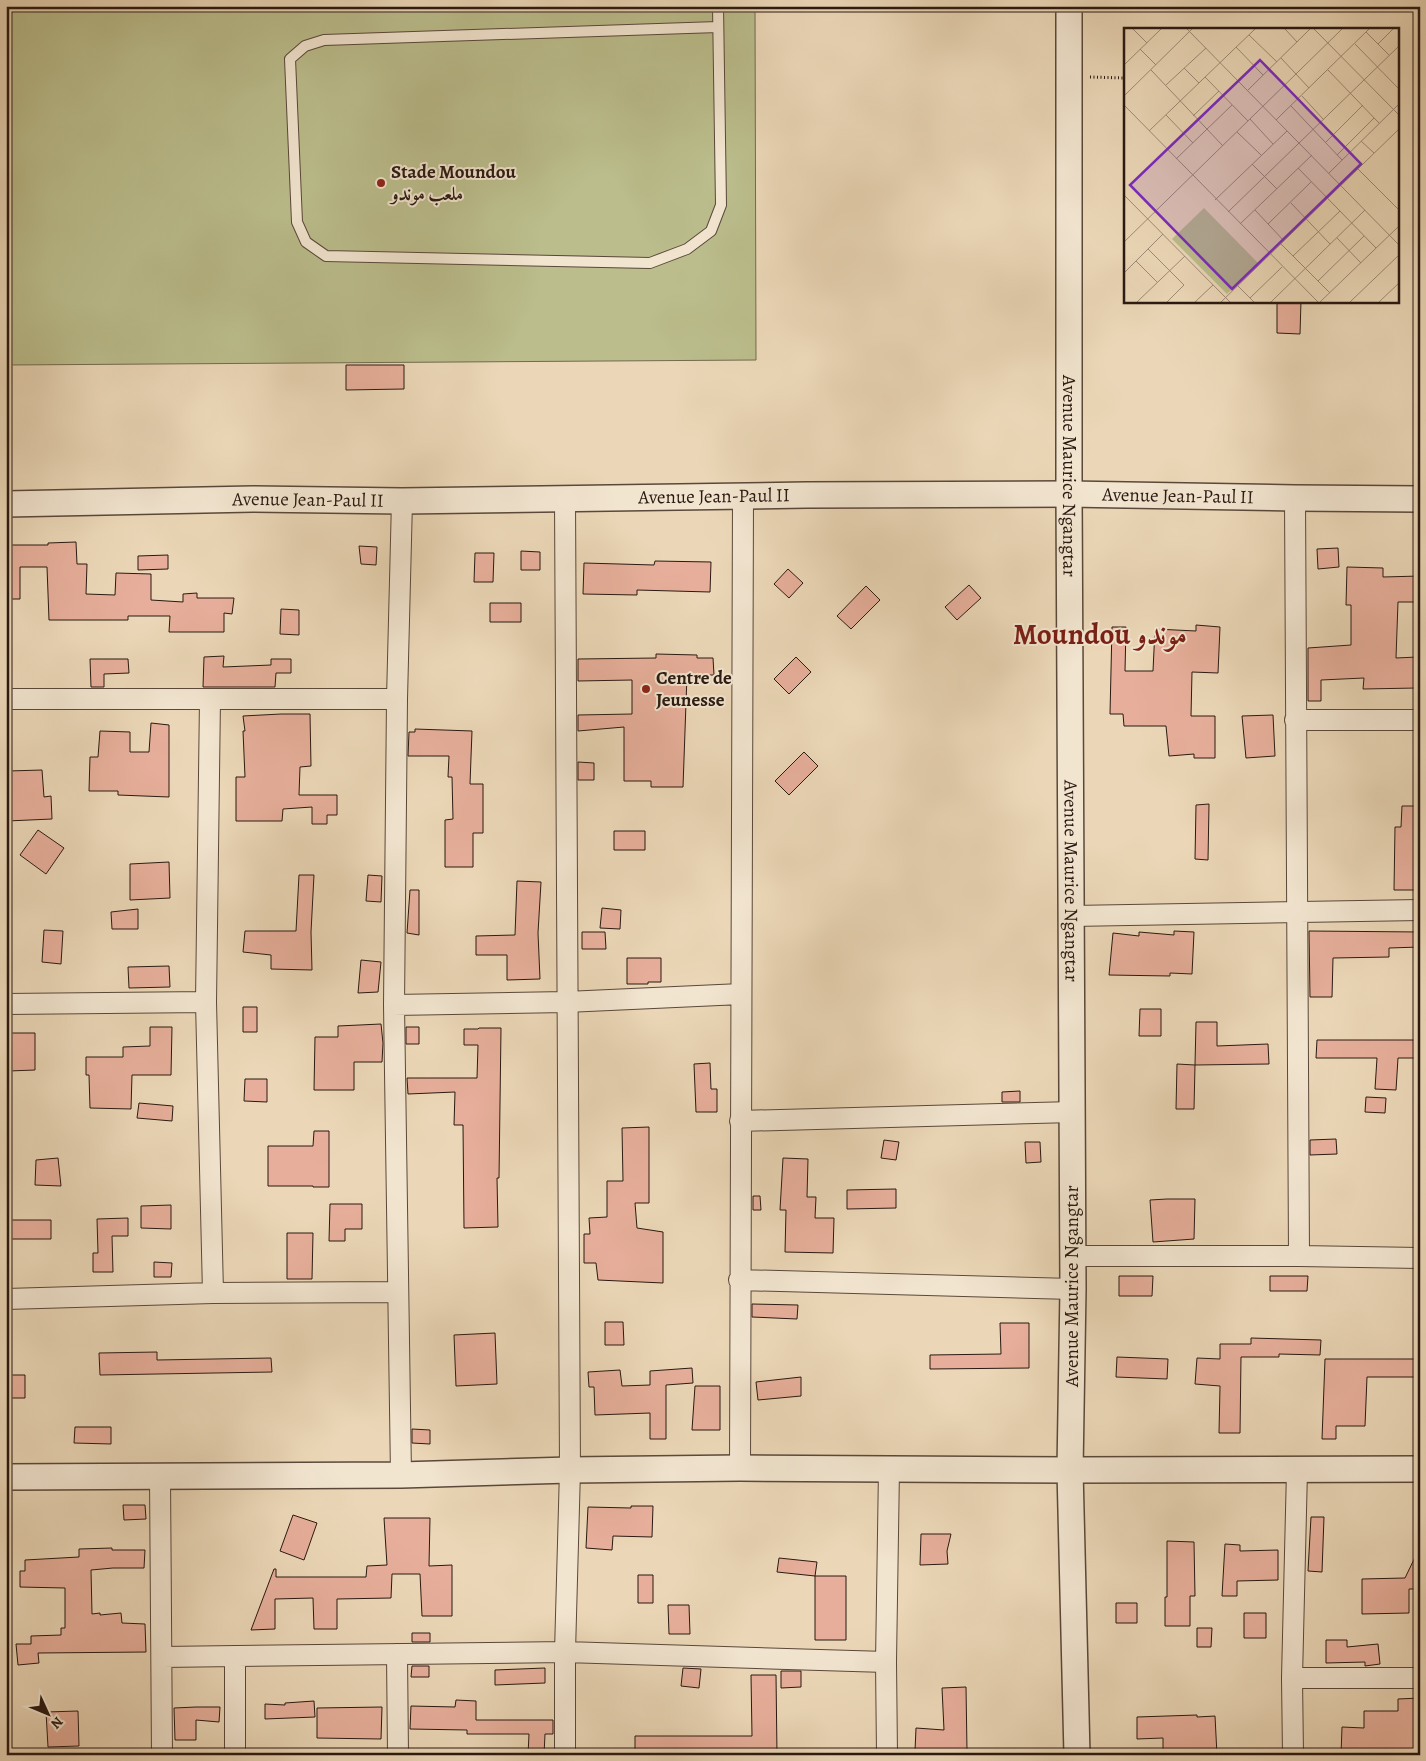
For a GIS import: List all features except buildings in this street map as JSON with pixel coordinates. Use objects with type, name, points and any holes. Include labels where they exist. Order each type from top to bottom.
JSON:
[{"type":"street","name":"Avenue Maurice Ngangtar","points":[[1069,6],[1069,494],[1073,1112],[1070,1470],[1077,1755]]},
{"type":"street","name":"Avenue Jean-Paul II","points":[[6,504],[253,499],[402,502],[743,496],[1069,494],[1420,499]]},
{"type":"street","points":[[740,1468],[739,1280],[743,496]]},
{"type":"street","points":[[1295,498],[1299,1256]]},
{"type":"street","points":[[565,499],[566,1002],[570,1470],[565,1652],[565,1755]]},
{"type":"street","points":[[401,1475],[394,1006],[397,699],[402,502]]},
{"type":"street","points":[[6,699],[397,699]]},
{"type":"street","points":[[210,699],[206,1002],[213,1293]]},
{"type":"street","points":[[1295,720],[1420,720]]},
{"type":"street","points":[[1072,916],[1420,910]]},
{"type":"street","points":[[394,1006],[566,1002],[741,994]]},
{"type":"street","points":[[6,1004],[206,1002]]},
{"type":"street","points":[[740,1121],[1073,1112]]},
{"type":"street","points":[[1073,1256],[1420,1258]]},
{"type":"street","points":[[739,1280],[1073,1289]]},
{"type":"street","points":[[6,1299],[213,1293],[398,1292]]},
{"type":"street","points":[[6,1477],[401,1475],[570,1470],[740,1468],[1070,1470],[1420,1469]]},
{"type":"street","points":[[887,1755],[886,1662],[890,1469]]},
{"type":"street","points":[[1293,1755],[1292,1678],[1297,1470]]},
{"type":"street","points":[[160,1476],[162,1755]]},
{"type":"street","points":[[162,1657],[565,1652],[886,1662]]},
{"type":"street","points":[[397,1654],[398,1755]]},
{"type":"street","points":[[235,1656],[235,1755]]},
{"type":"street","points":[[1292,1678],[1420,1678]]},
{"type":"lane","points":[[718,6],[721,205],[711,231],[687,249],[650,263],[326,256],[306,242],[296,222],[290,59],[305,46],[324,40],[718,27]]},
{"type":"path","points":[[1069,77],[1124,78]]},
{"type":"green space","name":"Stade Moundou ملعب موندو","points":[[6,6],[755,6],[756,360],[6,365]]},
{"type":"place","name":"Stade Moundou ملعب موندو","points":[[381,183]]},
{"type":"place","name":"Centre de Jeunesse","points":[[646,689]]},
{"type":"district","name":"Moundou موندو","points":[[1100,634]]}]
